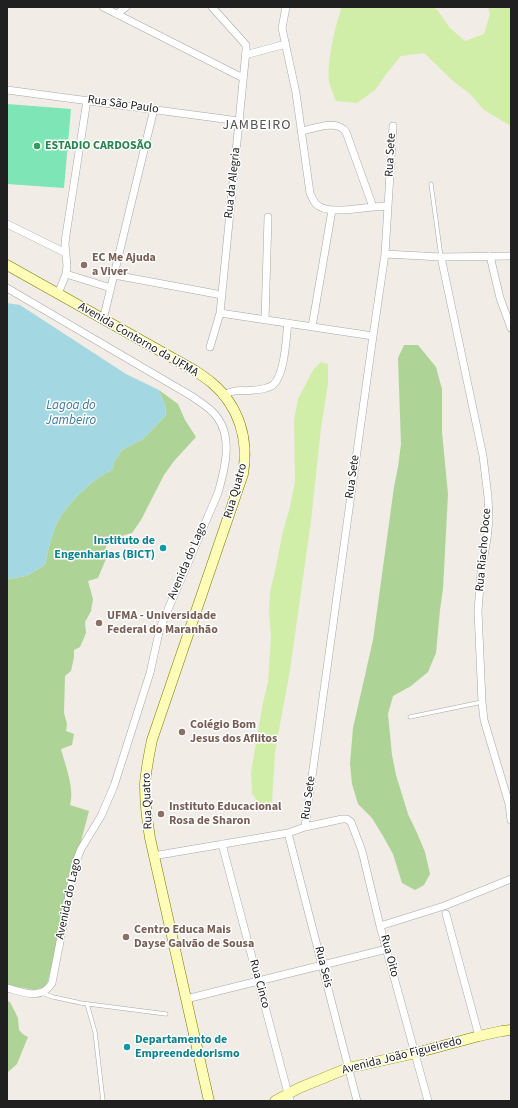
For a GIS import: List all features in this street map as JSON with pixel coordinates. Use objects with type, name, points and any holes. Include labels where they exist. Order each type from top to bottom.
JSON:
[{"type":"main road","name":"Avenida Contorno da UFMA","points":[[7,265],[194,370],[211,382],[224,395],[236,414],[241,425],[244,438]]},
{"type":"main road","name":"Rua Quatro","points":[[209,1101],[150,838],[145,784],[150,748],[157,723],[243,474],[245,463],[244,438]]},
{"type":"main road","name":"Avenida João Figueiredo","points":[[275,1101],[289,1097],[348,1068],[416,1053],[479,1036],[511,1030]]},
{"type":"street","points":[[103,7],[243,78]]},
{"type":"street","points":[[117,14],[126,7]]},
{"type":"street","name":"Rua da Alegria","points":[[210,347],[220,313],[246,55],[246,45],[212,7]]},
{"type":"street","points":[[286,7],[282,28],[296,93],[310,193],[313,200],[321,208],[332,210],[388,206]]},
{"type":"street","points":[[246,55],[286,44]]},
{"type":"street","name":"Rua São Paulo","points":[[7,90],[239,121]]},
{"type":"street","points":[[58,294],[68,266],[66,235],[87,100]]},
{"type":"street","points":[[103,320],[154,109]]},
{"type":"street","points":[[302,131],[332,125],[344,128],[373,206]]},
{"type":"street","name":"Rua Sete","points":[[305,827],[385,254],[393,126]]},
{"type":"street","points":[[312,327],[332,210]]},
{"type":"street","points":[[265,320],[268,217]]},
{"type":"street","points":[[7,224],[66,253]]},
{"type":"street","points":[[385,254],[440,257],[511,256]]},
{"type":"street","points":[[490,256],[500,298],[511,328]]},
{"type":"street","name":"Rua Riacho Doce","points":[[440,257],[483,456],[489,520],[481,572],[478,611],[482,702],[484,720],[509,804],[511,820]]},
{"type":"street","points":[[66,274],[111,288]]},
{"type":"street","points":[[114,275],[222,295]]},
{"type":"street","name":"Avenida do Lago","points":[[7,288],[193,397],[218,417],[224,431],[225,438],[226,461],[218,493],[160,628],[150,673],[114,786],[101,816],[77,856],[72,875],[52,983],[49,988],[42,993]]},
{"type":"street","points":[[220,313],[373,336]]},
{"type":"street","points":[[224,395],[231,391],[262,389],[274,384],[282,370],[288,323]]},
{"type":"street","name":"Rua Oito","points":[[305,827],[342,819],[347,819],[353,826],[362,851],[380,926],[428,1101]]},
{"type":"street","points":[[154,856],[288,833],[305,827]]},
{"type":"street","name":"Rua Seis","points":[[288,833],[357,1101]]},
{"type":"street","name":"Rua Cinco","points":[[222,844],[289,1097]]},
{"type":"street","points":[[380,926],[444,906],[511,879]]},
{"type":"street","points":[[446,914],[479,1036]]},
{"type":"street","points":[[186,999],[387,950]]},
{"type":"street","points":[[7,988],[29,994],[42,993]]},
{"type":"lane","points":[[431,184],[440,257]]},
{"type":"lane","points":[[410,717],[482,702]]},
{"type":"lane","points":[[42,993],[53,998],[87,1004],[166,1014]]},
{"type":"lane","points":[[87,1004],[95,1032],[104,1101]]},
{"type":"green space","points":[[342,7],[433,7],[438,11],[450,28],[465,41],[484,34],[490,14],[488,7],[511,7],[511,126],[484,110],[470,94],[453,81],[424,53],[401,56],[375,90],[357,103],[336,101],[329,81],[329,63],[334,33]]},
{"type":"green space","name":"ESTADIO CARDOSÃO","points":[[7,104],[71,109],[64,188],[7,184]]},
{"type":"green space","points":[[404,345],[418,345],[436,367],[442,389],[442,432],[448,494],[443,589],[436,653],[428,672],[411,686],[393,696],[388,714],[392,755],[396,775],[408,814],[425,852],[430,874],[424,885],[415,890],[402,883],[393,854],[383,836],[372,818],[358,804],[352,784],[350,763],[353,728],[373,640],[401,444],[398,358]]},
{"type":"green space","points":[[321,362],[328,364],[328,384],[321,428],[311,521],[290,670],[275,752],[272,802],[261,805],[252,794],[251,772],[268,682],[271,637],[269,613],[270,592],[295,482],[294,420],[298,399],[313,370]]},
{"type":"green space","points":[[159,390],[178,404],[185,420],[196,437],[174,461],[164,475],[141,520],[132,533],[118,537],[115,543],[106,545],[106,559],[98,578],[88,581],[93,599],[91,611],[85,622],[86,633],[80,647],[74,650],[71,671],[65,676],[64,713],[67,724],[66,731],[74,734],[72,745],[61,749],[70,784],[70,805],[89,811],[48,981],[45,987],[35,990],[7,985],[7,579],[26,576],[45,565],[55,528],[67,507],[88,486],[112,470],[114,462],[122,450],[143,439],[166,415],[165,405]]},
{"type":"green space","points":[[7,1001],[10,1002],[18,1018],[19,1030],[28,1037],[17,1064],[7,1073]]},
{"type":"water","name":"Lagoa do Jambeiro","points":[[7,303],[20,305],[126,374],[159,390],[165,405],[166,415],[143,439],[122,450],[114,462],[112,470],[88,486],[67,507],[55,528],[45,565],[26,576],[7,579]]},
{"type":"place","name":"ESTADIO CARDOSÃO","points":[[37,146]]},
{"type":"place","name":"EC Me Ajuda a Viver","points":[[84,265]]},
{"type":"place","name":"Instituto de Engenharias (BICT)","points":[[163,548]]},
{"type":"place","name":"UFMA - Universidade Federal do Maranhão","points":[[99,623]]},
{"type":"place","name":"Colégio Bom Jesus dos Aflitos","points":[[182,732]]},
{"type":"place","name":"Instituto Educacional Rosa de Sharon","points":[[161,814]]},
{"type":"place","name":"Centro Educa Mais Dayse Galvão de Sousa","points":[[126,937]]},
{"type":"place","name":"Departamento de Empreendedorismo","points":[[127,1047]]},
{"type":"district","name":"JAMBEIRO","points":[[257,126]]}]
